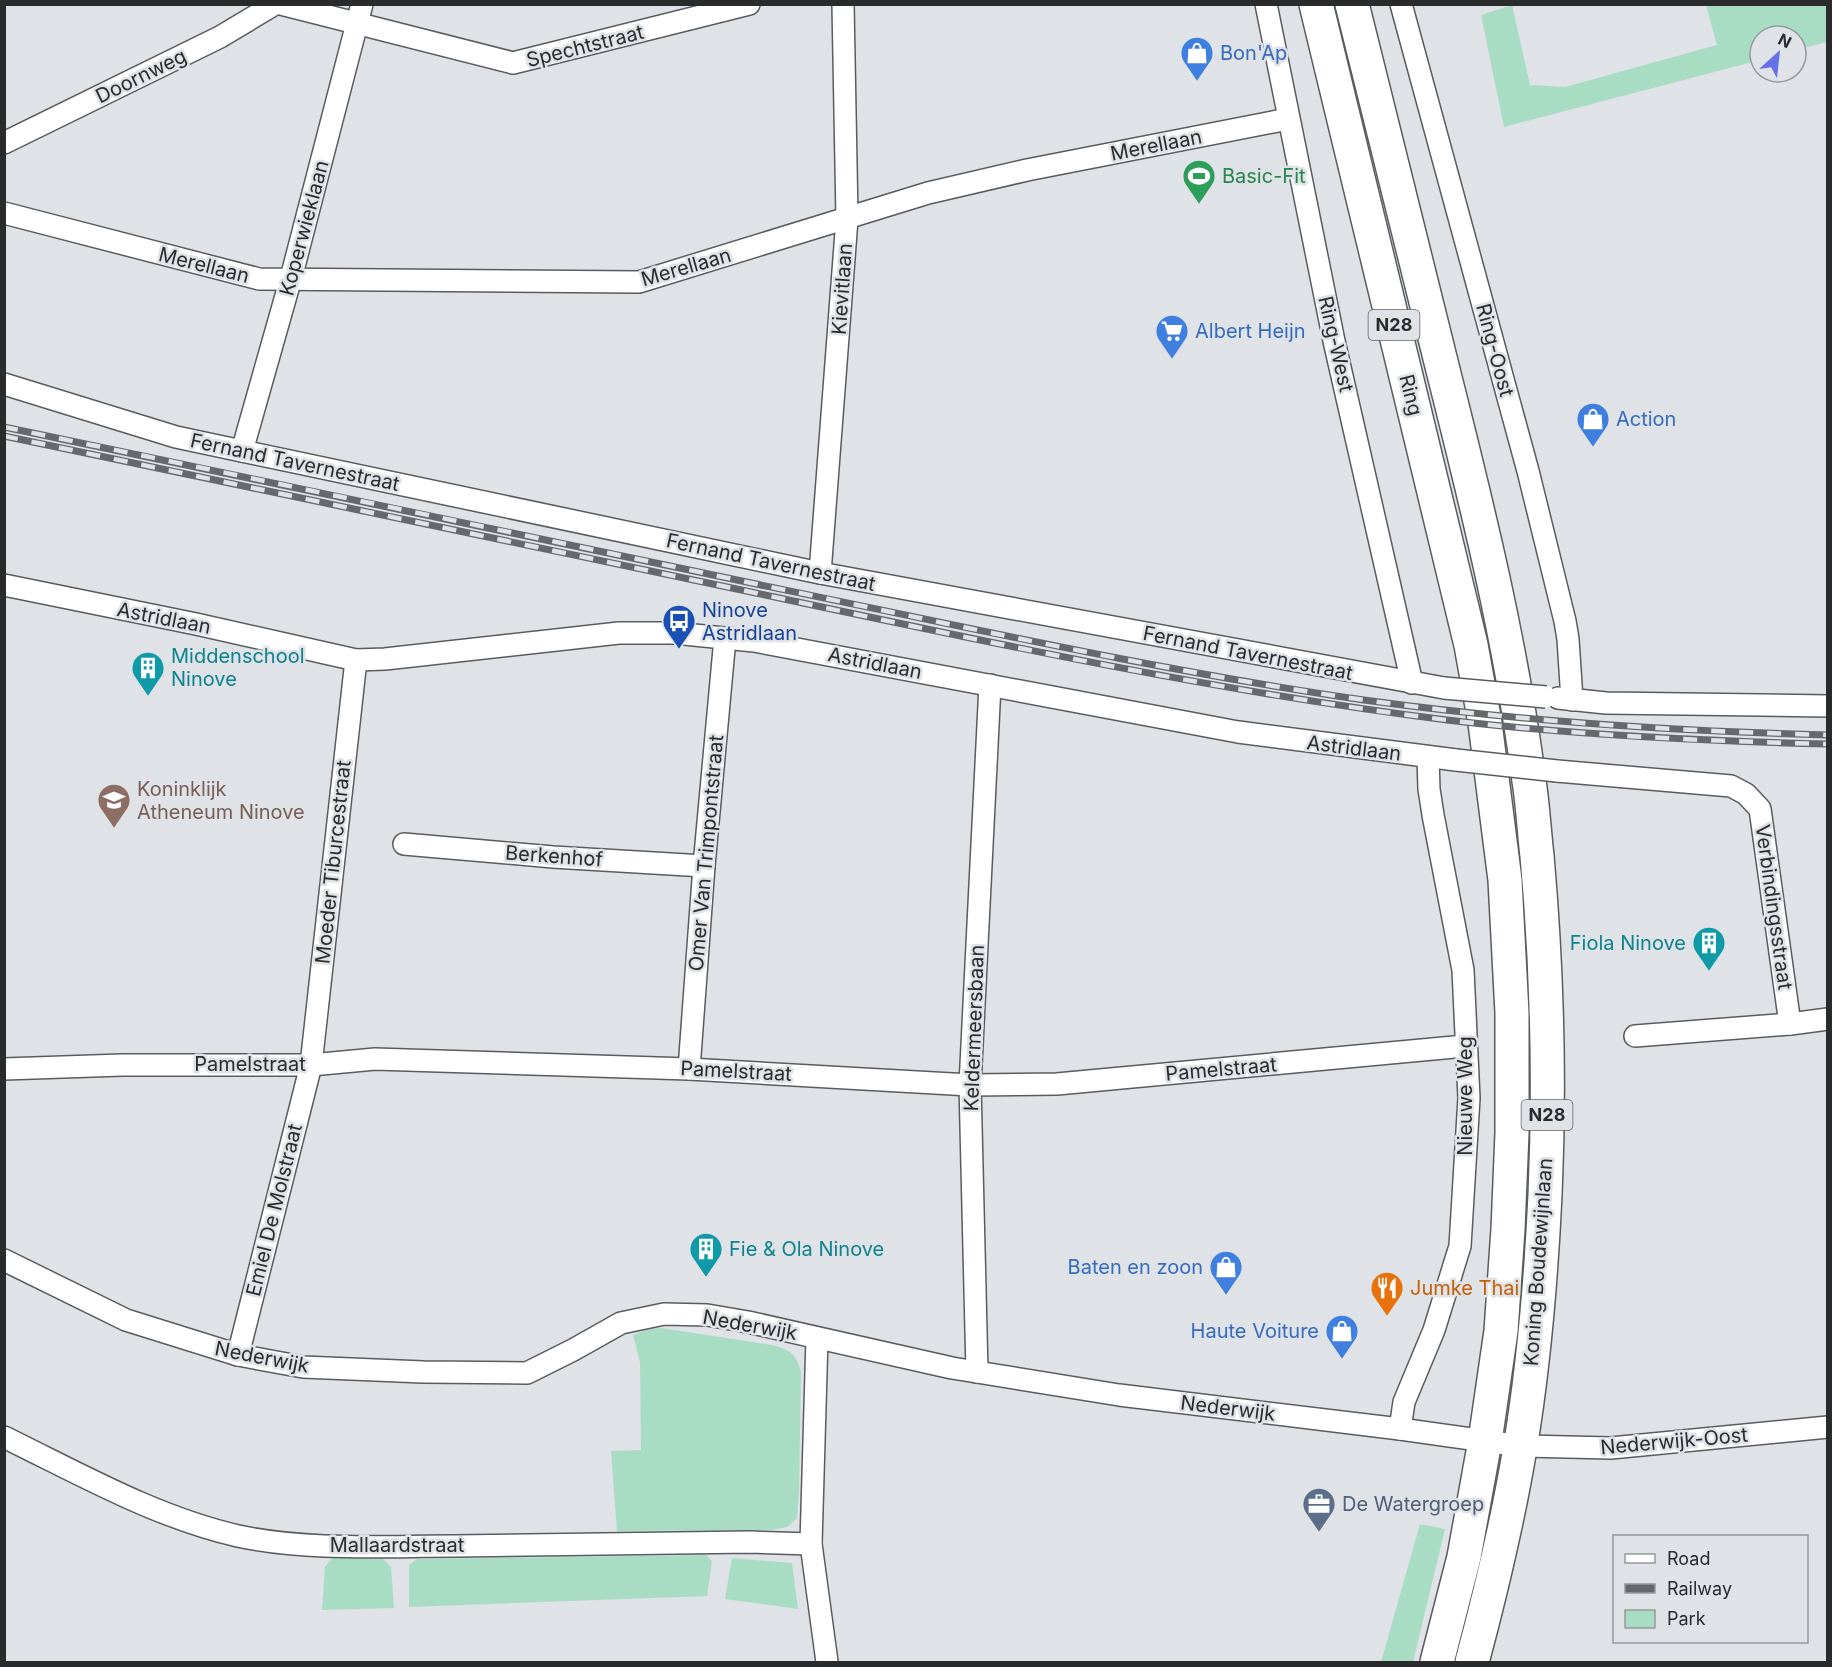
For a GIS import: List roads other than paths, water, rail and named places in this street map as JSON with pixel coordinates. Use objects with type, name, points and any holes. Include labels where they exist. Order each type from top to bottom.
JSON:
[{"type":"highway","name":"Ring","points":[[1316,4],[1471,645],[1494,787]]},
{"type":"highway","name":"Ring","points":[[1352,4],[1474,496],[1508,651],[1544,778]]},
{"type":"highway","name":"Koning Boudewijnlaan","points":[[1472,1662],[1498,1564],[1521,1446],[1535,1332],[1543,1233],[1547,1136],[1544,778]]},
{"type":"highway","name":"Koning Boudewijnlaan","points":[[1437,1662],[1464,1557],[1485,1441],[1501,1330],[1508,1229],[1512,1133],[1512,1013],[1505,880],[1494,787]]},
{"type":"street","name":"Doornweg","points":[[4,143],[220,37],[275,4]]},
{"type":"street","name":"Spechtstraat","points":[[281,4],[360,15],[513,63],[749,4]]},
{"type":"street","name":"Kievitlaan","points":[[820,573],[847,219],[843,4]]},
{"type":"street","name":"Ring-West","points":[[1266,4],[1334,341],[1412,683]]},
{"type":"street","name":"Ring-Oost","points":[[1401,4],[1524,459],[1565,621],[1572,700]]},
{"type":"street","name":"Koperwieklaan","points":[[242,451],[291,278],[360,15]]},
{"type":"street","name":"Merellaan","points":[[4,213],[256,278],[639,282],[928,193],[1027,170],[1288,119]]},
{"type":"street","name":"Fernand Tavernestraat","points":[[4,384],[176,437],[820,573],[1412,683],[1572,700]]},
{"type":"street","name":"Astridlaan","points":[[4,585],[196,624],[356,660],[385,659],[619,633],[646,632],[754,641],[1238,732],[1456,760],[1544,778],[1731,786],[1746,794]]},
{"type":"street","name":"Omer Van Trimpontstraat","points":[[689,1069],[725,638]]},
{"type":"street","name":"Moeder Tiburcestraat","points":[[311,1065],[356,660]]},
{"type":"street","name":"Keldermeersbaan","points":[[977,1372],[970,1085],[990,685]]},
{"type":"street","points":[[1572,700],[1606,703],[1827,706]]},
{"type":"street","name":"Nieuwe Weg","points":[[1400,1429],[1404,1402],[1434,1330],[1460,1246],[1469,1098],[1463,970],[1433,815],[1428,757]]},
{"type":"street","name":"Verbindingsstraat","points":[[1746,794],[1760,809],[1790,1024]]},
{"type":"street","name":"Berkenhof","points":[[404,844],[553,857],[705,866]]},
{"type":"street","points":[[1635,1036],[1827,1019]]},
{"type":"street","name":"Pamelstraat","points":[[4,1069],[122,1065],[311,1065],[375,1059],[689,1069],[970,1085],[1057,1084],[1465,1046]]},
{"type":"street","name":"Emiel De Molstraat","points":[[238,1355],[311,1065]]},
{"type":"street","name":"Nederwijk","points":[[4,1260],[126,1320],[238,1355],[303,1367],[439,1372],[527,1372],[621,1323],[664,1314],[707,1315],[748,1322],[941,1366],[1119,1395],[1521,1446]]},
{"type":"street","points":[[817,1338],[811,1544],[827,1662]]},
{"type":"street","name":"Nederwijk-Oost","points":[[1521,1446],[1611,1448],[1827,1427]]},
{"type":"street","name":"Mallaardstraat","points":[[4,1437],[154,1509],[238,1536],[296,1545],[750,1542],[811,1544]]},
{"type":"railway","points":[[4,427],[986,632],[1212,676],[1364,700],[1480,714],[1653,728],[1828,735]]},
{"type":"railway","points":[[4,436],[1098,664],[1272,695],[1447,720],[1542,730],[1684,739],[1828,744]]},
{"type":"place","name":"Bon'Ap","points":[[1197,82]]},
{"type":"place","name":"Basic-Fit","points":[[1199,205]]},
{"type":"place","name":"Albert Heijn","points":[[1172,360]]},
{"type":"place","name":"Action","points":[[1593,448]]},
{"type":"place","name":"Ninove Astridlaan","points":[[679,650]]},
{"type":"place","name":"Middenschool Ninove","points":[[148,697]]},
{"type":"place","name":"Koninklijk Atheneum Ninove","points":[[114,829]]},
{"type":"place","name":"Fiola Ninove","points":[[1709,972]]},
{"type":"place","name":"Fie & Ola Ninove","points":[[706,1278]]},
{"type":"place","name":"Baten en zoon","points":[[1226,1296]]},
{"type":"place","name":"Jumke Thai","points":[[1387,1317]]},
{"type":"place","name":"Haute Voiture","points":[[1342,1360]]},
{"type":"place","name":"De Watergroep","points":[[1319,1533]]}]
